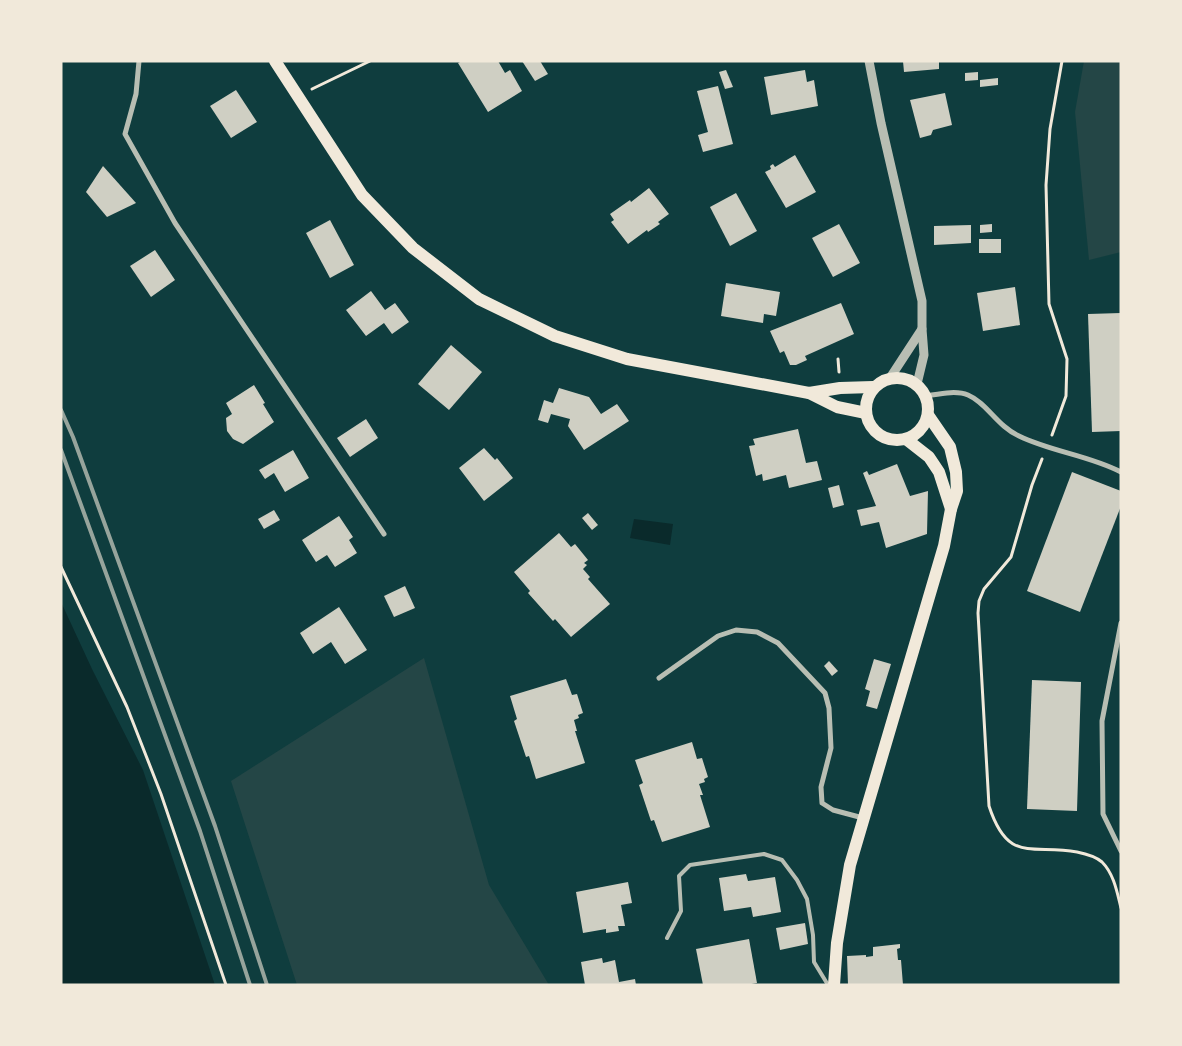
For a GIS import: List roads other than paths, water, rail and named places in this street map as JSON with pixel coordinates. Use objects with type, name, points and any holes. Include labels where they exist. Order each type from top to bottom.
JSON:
[{"type":"main road","points":[[275,61],[362,195],[414,248],[479,299],[556,336],[627,359],[809,393],[837,407],[866,413]]},
{"type":"main road","points":[[900,377],[909,379],[917,384],[926,396],[929,405],[925,424],[920,430],[906,439],[897,440],[880,435],[873,429],[866,413],[866,404],[873,388],[881,381],[900,377]]},
{"type":"main road","points":[[809,393],[840,388],[873,388]]},
{"type":"main road","points":[[834,985],[838,943],[850,865],[944,546],[951,509],[957,491],[956,472],[950,447],[928,415]]},
{"type":"main road","points":[[906,439],[929,457],[939,472],[951,509]]},
{"type":"street","points":[[139,61],[136,94],[125,134],[175,223],[384,534]]},
{"type":"street","points":[[869,61],[883,133],[922,301],[924,355],[917,384]]},
{"type":"street","points":[[890,378],[922,329]]},
{"type":"street","points":[[926,396],[950,393],[966,394],[979,401],[1002,425],[1018,436],[1047,447],[1102,462],[1121,472]]},
{"type":"street","points":[[1121,623],[1102,721],[1103,814],[1121,851]]},
{"type":"street","points":[[659,678],[718,636],[736,630],[756,632],[778,643],[825,693],[829,708],[831,748],[821,787],[822,803],[833,810],[863,818]]},
{"type":"lane","points":[[667,938],[681,911],[679,876],[690,865],[764,854],[782,860],[798,880],[807,899],[813,935],[814,962],[828,985]]},
{"type":"railway","points":[[61,410],[73,437],[215,826],[267,985]]},
{"type":"railway","points":[[61,450],[200,831],[250,985]]}]
